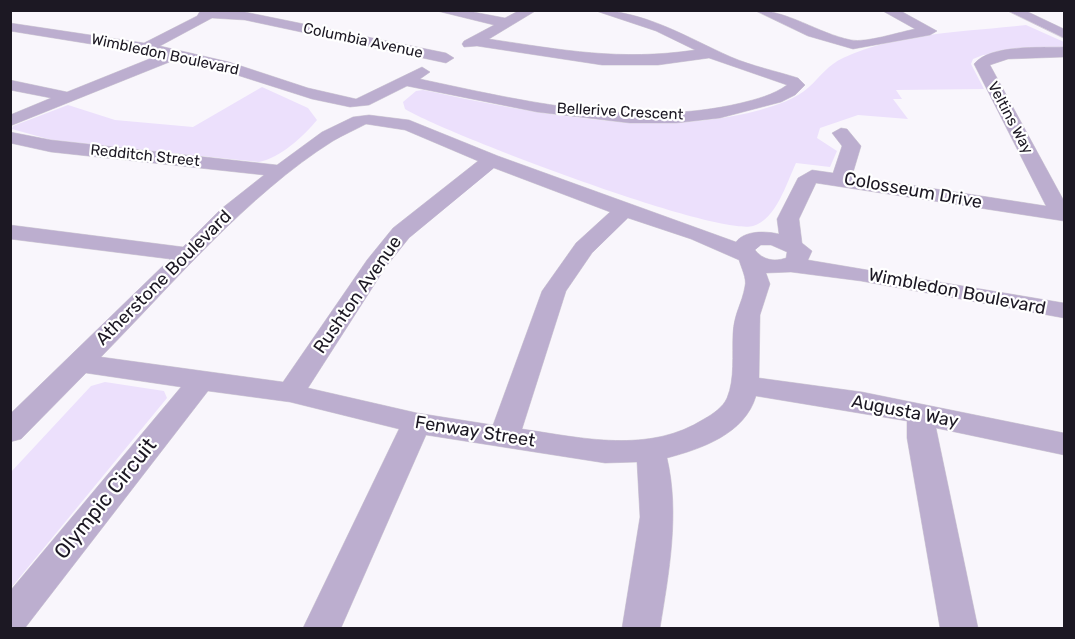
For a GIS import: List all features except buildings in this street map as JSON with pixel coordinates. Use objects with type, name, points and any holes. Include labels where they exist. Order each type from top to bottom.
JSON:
[{"type":"street","points":[[245,16],[260,10]]},
{"type":"street","points":[[439,10],[507,23]]},
{"type":"street","points":[[328,136],[358,107],[401,85],[531,10]]},
{"type":"street","name":"Bellerive Crescent","points":[[401,85],[519,105],[656,117],[703,115],[736,110],[777,98],[797,85],[792,81],[709,53],[661,28],[599,10]]},
{"type":"street","points":[[760,10],[813,33],[853,45],[930,32],[887,10]]},
{"type":"street","points":[[1012,10],[1065,34]]},
{"type":"street","points":[[146,48],[208,12]]},
{"type":"street","name":"Columbia Avenue","points":[[208,12],[245,16],[446,58]]},
{"type":"street","points":[[1029,18],[1056,15]]},
{"type":"street","name":"Wimbledon Boulevard","points":[[10,27],[146,48],[256,75],[316,98],[358,107],[409,125],[491,160],[753,255],[779,240],[791,257],[850,271],[1065,311]]},
{"type":"street","points":[[475,41],[602,60],[658,60],[709,53]]},
{"type":"street","name":"Veltins Way","points":[[1063,215],[982,64],[987,59],[999,56],[1065,52]]},
{"type":"street","points":[[10,121],[68,97],[118,80],[176,54]]},
{"type":"street","points":[[10,85],[68,97]]},
{"type":"street","name":"Wimbledon Boulevard","points":[[358,107],[364,120],[409,125]]},
{"type":"street","name":"Atherstone Boulevard","points":[[10,432],[228,214],[280,171],[328,136],[379,116],[358,107]]},
{"type":"street","points":[[841,133],[852,146],[841,179]]},
{"type":"street","name":"Redditch Street","points":[[10,136],[51,146],[280,171]]},
{"type":"street","name":"Rushton Avenue","points":[[290,393],[375,265],[401,233],[491,160]]},
{"type":"street","name":"Colosseum Drive","points":[[788,219],[808,178],[818,176],[1063,215]]},
{"type":"street","points":[[504,437],[554,291],[584,248],[624,210]]},
{"type":"street","points":[[753,255],[788,219]]},
{"type":"street","points":[[753,255],[791,257],[788,219]]},
{"type":"street","points":[[11,232],[186,254]]},
{"type":"street","name":"Fenway Street","points":[[79,363],[290,393],[417,423],[504,437],[605,452],[651,451],[686,442],[725,420],[739,404],[745,385],[747,315],[753,255]]},
{"type":"street","name":"Olympic Circuit","points":[[10,619],[202,379]]},
{"type":"street","name":"Augusta Way","points":[[745,385],[921,414],[1065,444]]},
{"type":"street","points":[[921,414],[922,438],[959,628]]},
{"type":"street","points":[[322,628],[417,423]]},
{"type":"street","points":[[641,628],[659,497],[651,451]]},
{"type":"shaded area","points":[[1026,25],[1064,42],[1064,49],[983,55],[973,59],[971,64],[984,89],[896,90],[902,99],[893,99],[908,119],[858,115],[820,128],[817,138],[837,151],[830,167],[796,163],[785,190],[774,208],[761,222],[753,226],[729,225],[688,215],[580,181],[430,122],[405,109],[403,102],[416,91],[423,90],[548,114],[591,119],[677,122],[719,118],[780,104],[804,91],[833,64],[864,49],[933,34]]},
{"type":"shaded area","points":[[262,87],[308,108],[317,120],[291,146],[259,162],[55,141],[12,129],[13,126],[68,105],[115,120],[193,127]]},
{"type":"shaded area","points":[[105,382],[164,391],[167,398],[11,588],[11,472],[91,386]]}]
